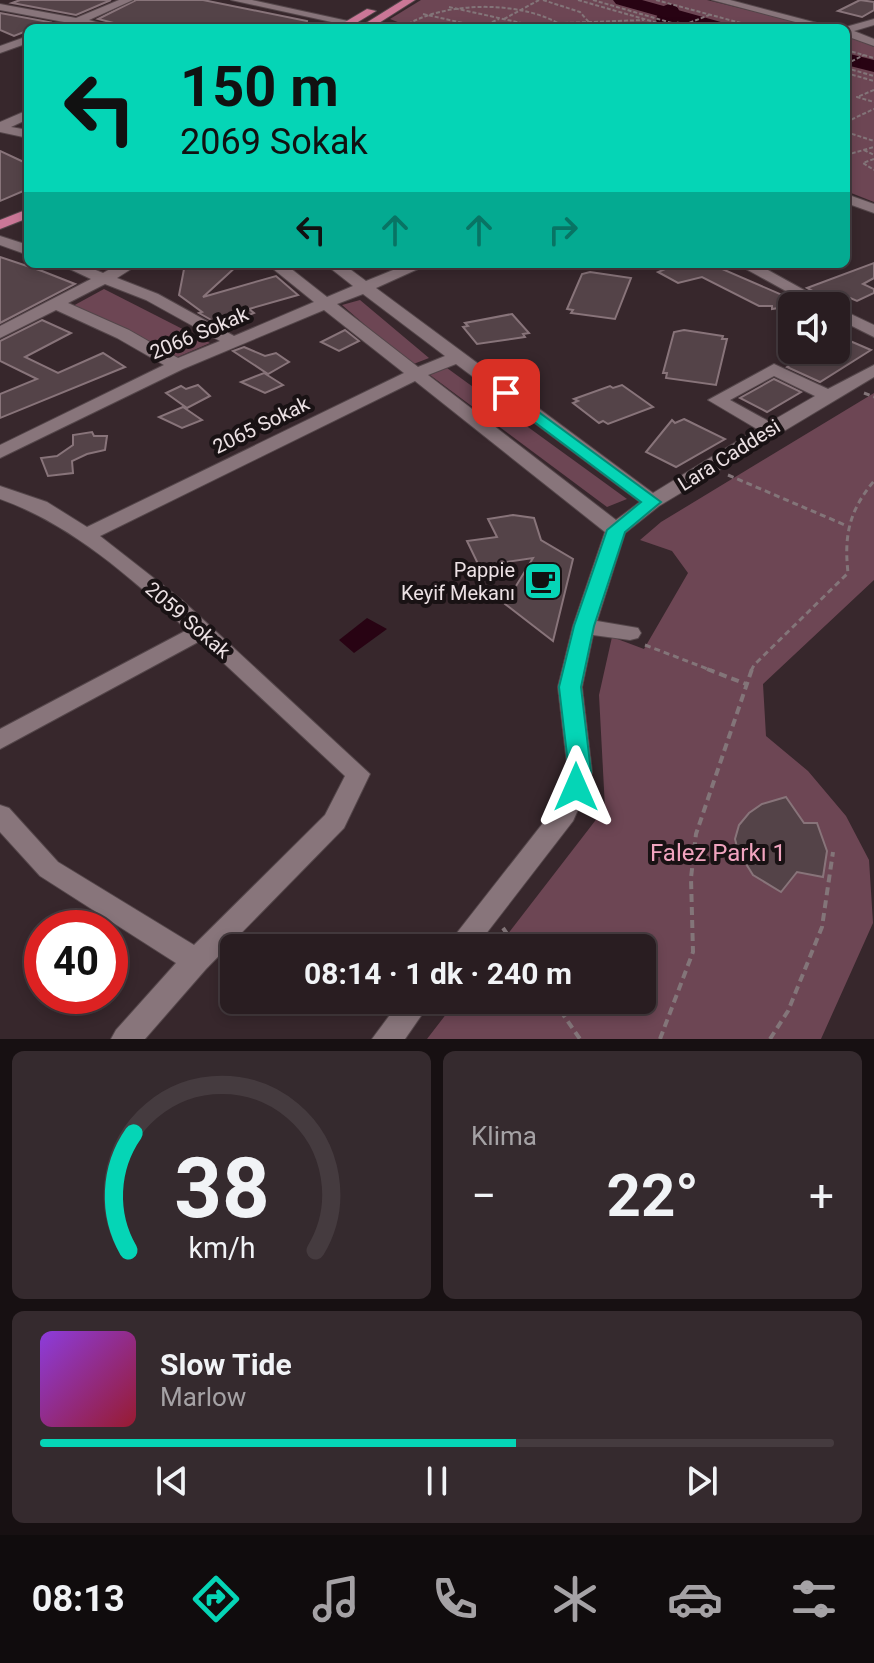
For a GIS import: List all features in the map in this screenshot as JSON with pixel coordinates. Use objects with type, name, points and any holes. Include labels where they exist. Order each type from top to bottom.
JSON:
[{"type":"main road","points":[[361,24],[388,0]]},
{"type":"main road","points":[[363,24],[410,0]]},
{"type":"main road","points":[[0,213],[24,203]]},
{"type":"main road","points":[[0,225],[24,215]]},
{"type":"street","points":[[69,24],[128,0]]},
{"type":"street","points":[[245,1],[350,24]]},
{"type":"street","points":[[727,1],[816,24]]},
{"type":"street","points":[[2,3],[92,24]]},
{"type":"street","points":[[850,30],[874,22]]},
{"type":"street","points":[[850,33],[874,43]]},
{"type":"street","points":[[0,50],[24,41]]},
{"type":"street","points":[[0,127],[24,116]]},
{"type":"street","points":[[0,127],[24,133]]},
{"type":"street","points":[[850,200],[874,209]]},
{"type":"street","points":[[0,240],[24,249]]},
{"type":"street","points":[[78,268],[152,297],[233,342]]},
{"type":"street","points":[[0,333],[124,268]]},
{"type":"street","points":[[280,268],[616,530],[584,626],[570,687],[580,772],[576,787],[564,814],[470,934]]},
{"type":"street","points":[[338,268],[652,502]]},
{"type":"street","name":"2066 Sokak","points":[[0,452],[177,365],[412,268]]},
{"type":"street","points":[[753,268],[798,292]]},
{"type":"street","points":[[56,304],[123,334],[177,365]]},
{"type":"street","points":[[850,319],[874,332]]},
{"type":"street","name":"2065 Sokak","points":[[86,535],[457,357]]},
{"type":"street","points":[[770,429],[717,400],[774,369],[829,396]]},
{"type":"street","name":"Lara Caddesi","points":[[616,530],[652,502],[770,429],[874,370]]},
{"type":"street","name":"2059 Sokak","points":[[0,492],[40,506],[86,535],[202,631],[358,774],[335,821],[196,961]]},
{"type":"street","points":[[584,626],[636,638]]},
{"type":"street","points":[[0,740],[202,631]]},
{"type":"street","points":[[0,815],[49,869],[196,961],[126,1039]]},
{"type":"street","points":[[387,1039],[407,1014]]},
{"type":"path","points":[[504,19],[541,0],[581,13],[593,22]]},
{"type":"path","points":[[578,0],[647,20]]},
{"type":"path","points":[[593,0],[672,24]]},
{"type":"path","points":[[656,0],[744,24]]},
{"type":"path","points":[[407,24],[420,14],[445,6],[491,3],[545,11],[564,23],[647,20],[666,24]]},
{"type":"path","points":[[445,6],[526,24]]},
{"type":"path","points":[[420,14],[465,24]]},
{"type":"path","points":[[686,24],[709,15]]},
{"type":"path","points":[[490,24],[500,18]]},
{"type":"path","points":[[653,24],[659,21]]},
{"type":"path","points":[[850,51],[874,58]]},
{"type":"path","points":[[850,62],[864,55]]},
{"type":"path","points":[[850,69],[874,76]]},
{"type":"path","points":[[850,74],[874,81]]},
{"type":"path","points":[[874,90],[857,97],[874,102]]},
{"type":"path","points":[[850,120],[874,109]]},
{"type":"path","points":[[850,133],[874,141]]},
{"type":"path","points":[[850,154],[874,147]]},
{"type":"path","points":[[864,150],[872,158],[863,163],[874,170]]},
{"type":"path","points":[[860,392],[874,397]]},
{"type":"path","points":[[723,473],[845,525]]},
{"type":"path","points":[[660,1039],[693,952],[691,878],[696,834],[746,684],[754,665],[848,573],[845,525],[854,504],[874,481]]},
{"type":"path","points":[[636,638],[746,684]]},
{"type":"path","points":[[770,1039],[788,1011],[822,927],[833,852]]},
{"type":"path","points":[[499,922],[507,934]]},
{"type":"path","points":[[563,1014],[580,1039]]},
{"type":"green space","points":[[421,0],[707,0],[805,24],[403,24],[390,19]]},
{"type":"green space","points":[[850,37],[874,47],[874,202],[850,193]]},
{"type":"green space","points":[[104,289],[210,343],[173,359],[71,307]]},
{"type":"green space","points":[[360,300],[429,358],[411,365],[342,305]]},
{"type":"green space","points":[[447,368],[627,499],[607,507],[430,375]]},
{"type":"green space","name":"Falez Parkı 1","points":[[874,393],[874,580],[763,684],[766,736],[808,771],[846,816],[869,860],[873,923],[821,1039],[427,1039],[446,1014],[656,1014],[656,934],[508,934],[605,808],[599,695],[612,637],[644,649],[688,573],[672,551],[640,540],[661,522]]},
{"type":"shaded area","points":[[367,618],[387,629],[354,653],[339,640]]},
{"type":"building","points":[[20,0],[111,0],[76,15],[12,3]]},
{"type":"building","points":[[136,0],[203,0],[307,21],[307,24],[117,24],[98,19]]},
{"type":"building","points":[[860,0],[874,2],[874,10],[862,17],[838,11]]},
{"type":"building","points":[[0,13],[49,22],[24,24],[24,32],[14,36],[0,30]]},
{"type":"building","points":[[0,151],[24,162],[24,191],[0,201]]},
{"type":"building","points":[[0,257],[75,284],[0,323]]},
{"type":"building","points":[[874,263],[874,278],[863,284],[874,289],[874,293],[857,301],[850,298],[850,292],[814,292],[807,288]]},
{"type":"building","points":[[184,268],[235,268],[203,297],[276,276],[298,295],[249,309],[254,313],[222,326],[199,313],[202,312],[179,295]]},
{"type":"building","points":[[668,268],[724,268],[778,293],[778,308],[759,306],[702,277],[678,283],[658,272]]},
{"type":"building","points":[[590,272],[631,278],[615,319],[571,313],[573,310],[567,309],[582,274]]},
{"type":"building","points":[[512,314],[529,333],[523,334],[525,337],[477,344],[463,327],[468,326],[465,323]]},
{"type":"building","points":[[42,320],[71,333],[25,357],[58,373],[103,353],[125,367],[0,418],[0,394],[37,379],[0,361],[0,341]]},
{"type":"building","points":[[345,330],[359,341],[339,351],[321,342]]},
{"type":"building","points":[[684,330],[727,339],[716,385],[666,378],[667,373],[663,373],[674,332]]},
{"type":"building","points":[[850,341],[871,350],[850,363]]},
{"type":"building","points":[[244,347],[265,356],[276,353],[289,362],[268,374],[233,351]]},
{"type":"building","points":[[791,364],[849,364],[820,382],[787,367]]},
{"type":"building","points":[[264,373],[283,385],[265,393],[241,382]]},
{"type":"building","points":[[774,379],[801,392],[767,412],[740,398]]},
{"type":"building","points":[[198,385],[210,396],[187,408],[166,393],[181,386],[186,389]]},
{"type":"building","points":[[622,385],[653,407],[608,424],[603,421],[599,423],[573,403],[578,401],[574,399]]},
{"type":"building","points":[[183,407],[202,420],[182,428],[159,417]]},
{"type":"building","points":[[684,419],[725,439],[676,467],[646,452],[672,420],[675,423]]},
{"type":"building","points":[[92,432],[94,436],[107,436],[105,450],[72,461],[73,473],[48,476],[41,458],[57,456],[73,445],[73,435]]},
{"type":"building","points":[[513,515],[534,518],[541,540],[573,559],[553,641],[505,604],[533,558],[479,566],[467,541],[497,537],[488,519]]},
{"type":"building","points":[[786,797],[804,823],[817,823],[827,851],[823,877],[797,872],[781,892],[753,875],[738,851],[735,839],[739,825],[749,813],[762,804]]},
{"type":"waterway","points":[[622,0],[707,24]]},
{"type":"waterway","points":[[666,20],[670,14]]},
{"type":"waterway","points":[[850,60],[874,66]]},
{"type":"place","name":"Pappie Keyif Mekanı","points":[[543,581]]},
{"type":"route","points":[[506,393],[652,502],[616,530],[584,626],[570,687],[580,772],[576,787]]}]
